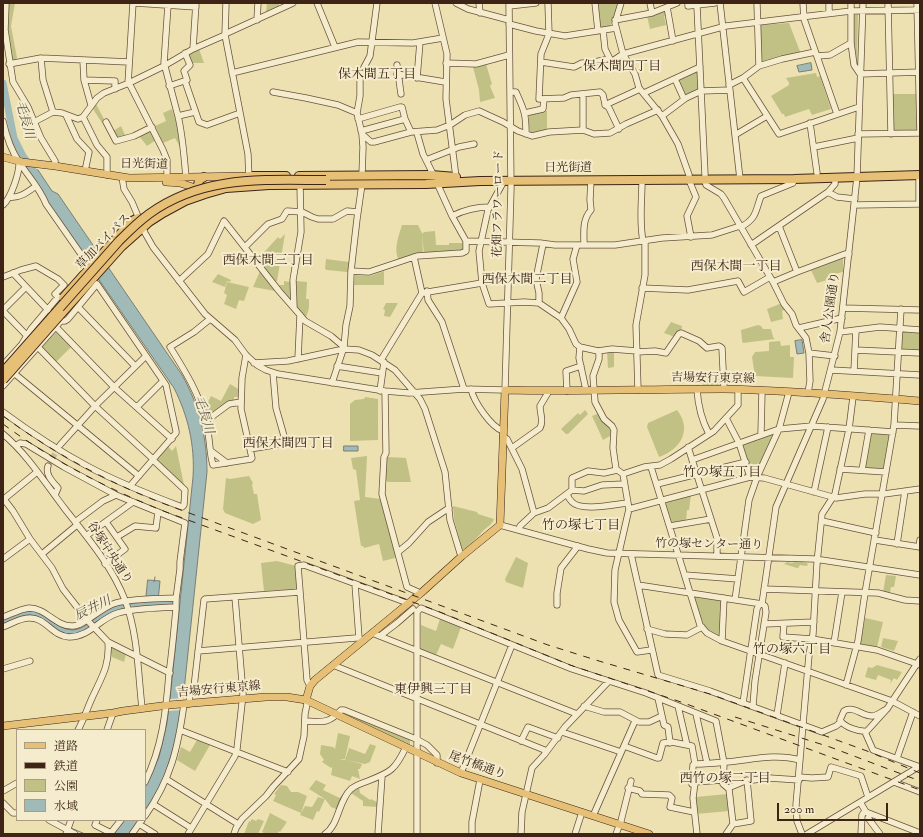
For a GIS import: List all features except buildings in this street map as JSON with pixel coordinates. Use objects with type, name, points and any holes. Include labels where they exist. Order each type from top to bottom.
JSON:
[{"type":"highway","name":"日光街道","points":[[740,177],[817,173],[920,174]]},
{"type":"highway","name":"日光街道","points":[[326,180],[424,179],[456,177],[591,180],[642,180],[705,177],[794,179],[835,178],[857,174]]},
{"type":"highway","points":[[249,176],[362,180],[432,175],[456,177]]},
{"type":"highway","points":[[204,177],[198,182],[199,189],[217,190]]},
{"type":"highway","name":"日光街道","points":[[217,190],[248,185],[300,184],[362,180],[437,183],[509,179],[689,178]]},
{"type":"highway","name":"草加バイパス","points":[[3,372],[27,340],[119,241],[136,225],[162,206],[186,194],[227,183],[253,180],[326,180]]},
{"type":"highway","name":"草加バイパス","points":[[3,380],[121,247],[143,227],[174,206],[217,190]]},
{"type":"highway","points":[[27,340],[121,232],[138,218]]},
{"type":"main road","points":[[3,157],[39,165]]},
{"type":"main road","name":"日光街道","points":[[39,165],[85,171],[122,179],[249,176]]},
{"type":"main road","name":"日光街道","points":[[39,165],[58,171],[122,179],[180,183],[199,189]]},
{"type":"main road","name":"吉場安行東京線","points":[[505,390],[567,391],[724,389],[920,401]]},
{"type":"main road","name":"花畑フラワーロード","points":[[500,525],[505,390]]},
{"type":"main road","points":[[411,607],[418,592],[500,525]]},
{"type":"main road","points":[[306,700],[310,686],[315,680],[360,640],[372,633],[400,609],[411,607],[427,586]]},
{"type":"main road","name":"吉場安行東京線","points":[[3,726],[168,705],[273,696],[306,700]]},
{"type":"main road","name":"尾竹橋通り","points":[[306,700],[461,773],[649,834]]},
{"type":"street","points":[[6,3],[5,30],[9,64],[13,82],[28,107],[41,138],[55,161],[55,166]]},
{"type":"street","points":[[168,178],[167,160],[152,127],[128,84],[134,3],[196,5],[193,49]]},
{"type":"street","points":[[226,3],[225,35],[248,154],[248,185]]},
{"type":"street","points":[[257,20],[258,3]]},
{"type":"street","points":[[34,122],[53,112],[78,119],[83,117],[97,98],[164,66],[193,49],[292,3]]},
{"type":"street","points":[[317,3],[335,47]]},
{"type":"street","points":[[332,383],[344,348],[346,325],[350,306],[351,271],[362,180],[361,132],[358,116],[360,75],[370,56],[377,3]]},
{"type":"street","points":[[435,3],[447,54],[445,82],[446,99],[456,177]]},
{"type":"street","points":[[456,3],[468,9],[549,34],[569,36],[616,28]]},
{"type":"street","points":[[479,3],[480,13]]},
{"type":"street","points":[[508,4],[536,3]]},
{"type":"street","points":[[548,3],[549,34],[541,54],[538,99],[564,98],[571,95],[583,95],[600,92],[603,95],[604,102],[609,108],[619,129]]},
{"type":"street","points":[[541,62],[574,67],[610,58],[605,49],[595,3]]},
{"type":"street","points":[[621,3],[615,20],[623,54],[635,74],[638,86],[660,113],[678,144],[696,197],[687,216],[691,237]]},
{"type":"street","points":[[650,3],[652,13]]},
{"type":"street","points":[[615,20],[652,13],[677,3]]},
{"type":"street","points":[[688,3],[688,6],[715,3]]},
{"type":"street","points":[[720,3],[740,177]]},
{"type":"street","points":[[757,3],[759,66]]},
{"type":"street","points":[[803,3],[803,17],[837,114]]},
{"type":"street","points":[[829,3],[829,13]]},
{"type":"street","points":[[850,3],[851,43],[854,65],[860,74],[919,72]]},
{"type":"street","name":"舎人公園通り","points":[[762,604],[776,507],[825,394],[840,332],[857,174],[863,3]]},
{"type":"street","points":[[888,3],[891,134]]},
{"type":"street","points":[[814,147],[858,136],[920,133],[917,3]]},
{"type":"street","name":"花畑フラワーロード","points":[[505,390],[510,242],[510,92],[508,4]]},
{"type":"street","points":[[168,5],[164,66],[181,129],[185,153],[186,177]]},
{"type":"street","points":[[697,6],[706,185],[721,194],[724,198],[772,280],[784,304],[790,311],[796,325],[806,338],[810,353],[810,381],[808,393]]},
{"type":"street","points":[[667,7],[673,41]]},
{"type":"street","points":[[614,60],[623,54],[726,26],[862,10],[918,10]]},
{"type":"street","points":[[232,73],[298,58],[358,42],[420,42],[443,38]]},
{"type":"street","points":[[418,78],[420,42]]},
{"type":"street","points":[[361,132],[371,142],[374,142],[414,133],[437,130],[450,125],[464,116],[479,112],[518,131],[532,136],[549,132],[583,130],[594,134],[610,133],[626,124],[660,113],[680,104],[684,99],[701,91],[730,87],[759,66],[782,59],[816,54],[830,55],[851,43]]},
{"type":"street","points":[[185,53],[190,65],[184,71],[187,80],[185,81],[199,122],[207,124],[240,113]]},
{"type":"street","points":[[446,64],[476,64],[509,55]]},
{"type":"street","points":[[9,64],[41,58],[129,62]]},
{"type":"street","points":[[41,58],[43,80],[53,112]]},
{"type":"street","points":[[83,60],[84,80],[91,105]]},
{"type":"street","points":[[397,65],[397,74],[401,94]]},
{"type":"street","points":[[606,105],[700,67]]},
{"type":"street","points":[[397,74],[445,82]]},
{"type":"street","points":[[675,78],[684,99]]},
{"type":"street","points":[[744,78],[779,134],[859,107]]},
{"type":"street","points":[[84,80],[116,81],[115,89]]},
{"type":"street","points":[[169,86],[185,81]]},
{"type":"street","points":[[273,92],[338,105],[358,116],[402,107],[405,119],[414,133],[432,175]]},
{"type":"street","points":[[510,92],[516,92],[525,113],[526,134]]},
{"type":"street","points":[[583,95],[583,130]]},
{"type":"street","points":[[525,113],[543,109],[544,99]]},
{"type":"street","points":[[178,116],[195,112]]},
{"type":"street","points":[[66,115],[76,139],[89,152],[85,171]]},
{"type":"street","points":[[735,135],[767,116]]},
{"type":"street","points":[[83,117],[97,145],[107,157],[108,175]]},
{"type":"street","points":[[361,132],[405,119]]},
{"type":"street","points":[[3,120],[8,140],[20,162],[43,196],[46,204],[95,276]]},
{"type":"street","points":[[106,122],[116,141],[134,136],[152,127]]},
{"type":"street","points":[[810,123],[817,173]]},
{"type":"street","points":[[426,160],[453,149],[474,144]]},
{"type":"street","points":[[3,205],[9,197],[20,162]]},
{"type":"street","points":[[854,205],[920,204],[920,174]]},
{"type":"street","points":[[751,245],[828,192],[835,184],[835,178]]},
{"type":"street","points":[[122,179],[124,189],[132,202],[138,218],[153,247],[210,319],[236,340],[246,355],[254,363],[264,369],[273,373],[382,391],[414,392],[467,389],[505,390]]},
{"type":"street","points":[[509,179],[490,207],[478,251],[482,283],[489,304],[528,302],[539,303],[561,318],[569,329],[576,344],[580,347],[598,351],[612,349],[656,351],[666,353],[679,334],[682,333],[699,341],[707,348],[719,346],[722,348],[724,389]]},
{"type":"street","points":[[466,241],[615,245],[662,238],[712,235],[740,227],[751,221],[755,215],[761,196],[793,183],[794,179]]},
{"type":"street","points":[[584,245],[584,221],[587,214],[591,210],[591,180]]},
{"type":"street","points":[[638,390],[636,326],[645,275],[644,241],[640,228],[642,180]]},
{"type":"street","points":[[351,271],[369,272],[414,257],[462,254],[466,251],[466,241],[452,216],[437,183]]},
{"type":"street","points":[[294,308],[293,280],[302,232],[300,184]]},
{"type":"street","points":[[9,197],[14,198],[19,196],[36,186]]},
{"type":"street","points":[[828,192],[837,197],[855,199]]},
{"type":"street","points":[[452,216],[462,211],[479,207],[490,207]]},
{"type":"street","points":[[245,247],[268,224],[282,219],[287,211],[300,212],[318,219],[333,219],[347,211],[358,212]]},
{"type":"street","points":[[179,281],[208,254],[224,221],[279,292],[300,315],[306,321],[331,336],[344,348]]},
{"type":"street","points":[[779,226],[797,272]]},
{"type":"street","points":[[539,303],[539,293],[536,279],[543,244]]},
{"type":"street","points":[[561,318],[577,282],[573,259],[577,245]]},
{"type":"street","points":[[642,288],[688,290],[738,281],[744,292],[772,280],[845,254],[849,254]]},
{"type":"street","points":[[414,257],[424,292],[442,322],[467,389],[480,409],[508,439],[522,469],[534,513]]},
{"type":"street","points":[[3,277],[36,266],[58,279],[64,285],[55,294],[58,297],[31,329],[27,340],[3,365]]},
{"type":"street","points":[[13,273],[48,310]]},
{"type":"street","points":[[418,592],[406,587],[382,494],[384,457],[386,453],[382,391],[382,361],[424,292],[482,283]]},
{"type":"street","points":[[3,386],[56,327],[62,321],[68,319],[98,284],[166,385],[176,431],[172,439],[130,486]]},
{"type":"street","points":[[3,412],[34,434],[88,467],[182,507],[184,505],[185,490],[95,406],[38,347],[27,340],[3,311],[26,287]]},
{"type":"street","points":[[78,307],[135,366]]},
{"type":"street","points":[[843,308],[920,310]]},
{"type":"street","points":[[846,685],[857,646],[893,432],[901,309]]},
{"type":"street","points":[[298,359],[300,315]]},
{"type":"street","points":[[799,328],[842,318]]},
{"type":"street","points":[[210,319],[194,332],[170,347],[200,401],[206,421],[213,465],[252,458],[242,416],[241,402],[242,378],[246,355]]},
{"type":"street","points":[[56,327],[114,387],[172,439]]},
{"type":"street","points":[[840,332],[880,328],[920,330]]},
{"type":"street","points":[[854,371],[856,330]]},
{"type":"street","points":[[580,347],[579,358],[586,390]]},
{"type":"street","points":[[254,363],[298,359],[344,348],[366,353],[395,370],[420,399],[425,409],[443,466],[447,483],[453,530],[462,556]]},
{"type":"street","points":[[855,350],[920,353]]},
{"type":"street","points":[[598,351],[600,353],[600,359],[593,376],[595,402],[604,419],[612,426],[614,430],[613,448],[624,484],[628,506],[615,570],[614,602],[618,621],[637,652],[651,650]]},
{"type":"street","points":[[810,353],[835,356]]},
{"type":"street","points":[[60,445],[95,406],[146,356]]},
{"type":"street","points":[[337,366],[382,373]]},
{"type":"street","points":[[567,391],[566,371],[581,366]]},
{"type":"street","points":[[831,370],[920,375]]},
{"type":"street","points":[[250,448],[286,443],[276,408],[273,373]]},
{"type":"street","points":[[15,374],[139,476]]},
{"type":"street","points":[[136,407],[163,381]]},
{"type":"street","points":[[697,389],[698,408],[709,434]]},
{"type":"street","points":[[738,390],[738,405],[714,430],[660,465],[620,472],[604,473],[588,471],[572,478],[569,492],[572,503],[579,506],[590,507],[628,506],[661,500],[757,477],[833,497],[882,494],[920,489]]},
{"type":"street","points":[[512,448],[542,425],[540,406],[549,391]]},
{"type":"street","points":[[761,434],[762,391]]},
{"type":"street","points":[[735,600],[749,500],[757,477],[779,429],[789,392]]},
{"type":"street","points":[[802,834],[797,821],[800,760],[814,622],[822,514],[833,497],[849,429],[853,397]]},
{"type":"street","points":[[206,421],[229,404],[241,402]]},
{"type":"street","points":[[726,418],[739,443],[750,478]]},
{"type":"street","points":[[894,425],[920,426]]},
{"type":"street","points":[[692,460],[761,434],[779,429],[812,426],[893,432]]},
{"type":"street","points":[[814,492],[828,427]]},
{"type":"street","points":[[862,470],[869,430]]},
{"type":"street","name":"谷塚中央通り","points":[[3,434],[16,446],[55,495],[86,536],[117,584],[126,602],[134,634],[142,708]]},
{"type":"street","points":[[16,446],[20,443],[26,444],[64,467],[116,495],[185,523],[176,598],[168,705],[160,745],[146,780]]},
{"type":"street","points":[[688,447],[717,541],[717,556]]},
{"type":"street","points":[[211,451],[227,463]]},
{"type":"street","points":[[657,484],[746,462]]},
{"type":"street","points":[[48,466],[48,474],[58,488],[55,495]]},
{"type":"street","points":[[651,467],[702,627],[712,637],[892,701],[920,716]]},
{"type":"street","points":[[840,469],[886,472]]},
{"type":"street","points":[[37,472],[3,498],[13,511],[30,539],[52,568],[63,589],[87,621],[108,642],[170,673]]},
{"type":"street","points":[[519,530],[520,526],[534,513],[548,508],[569,492],[584,491],[602,485],[624,484]]},
{"type":"street","points":[[897,544],[905,491]]},
{"type":"street","points":[[42,554],[104,501],[116,495]]},
{"type":"street","points":[[86,536],[133,502]]},
{"type":"street","points":[[398,552],[409,543],[428,522],[449,508]]},
{"type":"street","points":[[117,537],[135,526],[156,528],[158,512]]},
{"type":"street","points":[[670,526],[711,519]]},
{"type":"street","points":[[822,521],[876,533]]},
{"type":"street","points":[[105,564],[125,549],[106,522]]},
{"type":"street","name":"竹の塚センター通り","points":[[500,525],[598,552],[618,554],[818,559],[920,575]]},
{"type":"street","points":[[3,559],[30,539]]},
{"type":"street","points":[[875,540],[920,547],[920,540]]},
{"type":"street","points":[[557,605],[557,593],[561,568],[578,546]]},
{"type":"street","points":[[631,554],[651,650],[658,675],[753,706],[824,732],[841,722]]},
{"type":"street","points":[[310,686],[307,680],[298,566],[300,565],[304,565],[355,584],[411,607],[421,608],[572,669],[658,698],[716,721],[724,763],[723,780],[724,786],[729,789],[733,824],[726,834]]},
{"type":"street","points":[[685,575],[738,579]]},
{"type":"street","points":[[198,651],[304,642],[360,640],[355,584]]},
{"type":"street","points":[[638,585],[762,604],[765,606],[766,612],[753,706]]},
{"type":"street","points":[[764,588],[878,593],[905,600],[920,601]]},
{"type":"street","points":[[146,814],[166,779],[174,759],[185,704],[194,687],[204,600],[300,592]]},
{"type":"street","points":[[834,643],[842,592]]},
{"type":"street","points":[[188,834],[236,752],[243,699],[235,597]]},
{"type":"street","points":[[3,617],[27,608],[34,608],[46,613],[58,622],[67,626],[76,626],[87,621],[104,608],[114,604],[176,598]]},
{"type":"street","points":[[722,641],[724,598]]},
{"type":"street","points":[[743,703],[757,609],[759,605],[762,604]]},
{"type":"street","points":[[3,627],[29,618],[38,619],[54,632],[67,637],[82,635],[111,615],[128,610],[176,606]]},
{"type":"street","points":[[380,636],[397,623],[411,607]]},
{"type":"street","points":[[411,607],[417,650],[416,739],[418,834]]},
{"type":"street","points":[[764,624],[814,622]]},
{"type":"street","points":[[784,624],[783,637],[812,639],[877,650],[918,665]]},
{"type":"street","points":[[647,629],[665,634],[687,635],[702,627]]},
{"type":"street","points":[[372,633],[577,714]]},
{"type":"street","points":[[79,729],[86,716],[88,707],[105,671],[109,659],[108,642]]},
{"type":"street","points":[[461,773],[512,645]]},
{"type":"street","points":[[865,732],[887,708],[918,665],[920,658]]},
{"type":"street","points":[[3,669],[30,661]]},
{"type":"street","points":[[777,715],[785,663]]},
{"type":"street","points":[[333,665],[547,751]]},
{"type":"street","points":[[522,833],[522,812],[530,771],[577,714],[608,681]]},
{"type":"street","points":[[658,698],[664,725],[668,727],[670,742]]},
{"type":"street","points":[[234,834],[238,824],[244,816],[266,796],[297,763],[301,756],[307,704],[306,700]]},
{"type":"street","points":[[584,706],[604,712],[620,712],[635,721],[644,723],[662,716]]},
{"type":"street","points":[[678,706],[687,745]]},
{"type":"street","points":[[841,722],[840,720],[843,712],[847,709],[871,716],[877,715],[887,708]]},
{"type":"street","points":[[305,721],[324,722],[333,719],[341,710],[344,710],[416,739],[427,745],[437,755],[437,763]]},
{"type":"street","points":[[897,758],[913,712]]},
{"type":"street","points":[[107,729],[113,713]]},
{"type":"street","points":[[696,714],[707,763]]},
{"type":"street","points":[[871,716],[873,725]]},
{"type":"street","points":[[593,816],[635,721]]},
{"type":"street","points":[[841,722],[865,732],[873,750],[920,766]]},
{"type":"street","points":[[521,741],[528,727],[558,738]]},
{"type":"street","points":[[180,730],[288,772]]},
{"type":"street","points":[[562,732],[621,752]]},
{"type":"street","points":[[624,746],[657,758],[659,758],[663,743],[670,742],[692,746],[695,764],[693,765],[692,784],[695,784],[694,812],[697,834]]},
{"type":"street","points":[[325,834],[331,830],[344,799],[352,789],[382,777],[389,772],[395,767],[406,747]]},
{"type":"street","points":[[695,764],[724,763],[770,756],[782,758],[789,757],[800,760]]},
{"type":"street","points":[[807,834],[920,766]]},
{"type":"street","points":[[728,788],[747,780],[828,777],[831,767],[861,776],[868,797]]},
{"type":"street","points":[[378,834],[382,777]]},
{"type":"street","points":[[166,779],[238,824]]},
{"type":"street","points":[[472,834],[472,822],[480,780]]},
{"type":"street","points":[[695,784],[695,782],[723,780]]},
{"type":"street","points":[[733,824],[751,821],[747,780]]},
{"type":"street","points":[[616,834],[631,781]]},
{"type":"street","points":[[894,782],[920,792]]},
{"type":"street","points":[[3,791],[16,784]]},
{"type":"street","points":[[628,788],[640,791],[642,794],[669,795],[672,798],[670,807],[694,812]]},
{"type":"street","points":[[860,802],[867,812],[868,818],[880,834]]},
{"type":"street","points":[[3,803],[13,813],[16,813]]},
{"type":"street","points":[[153,804],[191,828]]},
{"type":"street","points":[[575,834],[582,812]]},
{"type":"street","points":[[867,812],[918,833]]},
{"type":"street","points":[[861,834],[862,815],[867,812]]},
{"type":"street","points":[[50,821],[67,832],[75,834]]},
{"type":"street","points":[[67,832],[72,821]]},
{"type":"street","points":[[96,821],[95,825],[111,834],[120,821]]},
{"type":"street","points":[[132,834],[141,822],[156,834]]},
{"type":"green space","points":[[8,3],[15,3],[11,26],[17,58],[16,60],[11,60],[7,30]]},
{"type":"green space","points":[[267,3],[279,3],[279,6],[266,13]]},
{"type":"green space","points":[[597,3],[619,3],[610,26],[599,27]]},
{"type":"green space","points":[[666,11],[667,15],[664,16],[666,25],[650,29],[647,16]]},
{"type":"green space","points":[[853,15],[858,15],[857,61],[854,42]]},
{"type":"green space","points":[[789,23],[801,54],[763,63],[761,62],[760,26]]},
{"type":"green space","points":[[199,49],[204,63],[191,63],[188,54]]},
{"type":"green space","points":[[486,64],[492,84],[490,86],[495,98],[480,102],[479,90],[473,67]]},
{"type":"green space","points":[[698,71],[699,89],[684,97],[678,79]]},
{"type":"green space","points":[[816,73],[817,77],[820,76],[831,109],[812,115],[809,109],[785,117],[771,96],[789,85],[786,78]]},
{"type":"green space","points":[[891,94],[918,94],[917,131],[894,132],[892,130]]},
{"type":"green space","points":[[96,104],[105,121],[102,123],[93,109]]},
{"type":"green space","points":[[172,109],[178,128],[180,147],[175,138],[163,143],[155,126],[166,121],[163,113]]},
{"type":"green space","points":[[547,111],[547,130],[534,134],[529,128],[530,114]]},
{"type":"green space","points":[[121,126],[126,137],[116,138],[113,131]]},
{"type":"green space","points":[[150,130],[156,140],[147,146],[139,136]]},
{"type":"green space","points":[[402,225],[418,225],[422,233],[423,254],[399,260],[397,256],[397,247]]},
{"type":"green space","points":[[435,231],[436,245],[464,243],[464,249],[461,252],[424,254],[422,234],[424,232]]},
{"type":"green space","points":[[285,234],[277,281],[275,282],[258,259],[278,237],[280,239]]},
{"type":"green space","points":[[843,258],[843,272],[830,275],[831,279],[817,283],[811,270]]},
{"type":"green space","points":[[326,259],[349,262],[349,271],[325,269]]},
{"type":"green space","points":[[260,271],[275,291],[253,287]]},
{"type":"green space","points":[[384,271],[384,285],[354,285],[355,275],[370,276]]},
{"type":"green space","points":[[218,274],[231,280],[230,282],[227,281],[225,287],[212,282]]},
{"type":"green space","points":[[284,281],[290,282],[290,300],[279,285],[284,285]]},
{"type":"green space","points":[[296,281],[307,282],[306,299],[309,299],[309,308],[306,318],[297,308]]},
{"type":"green space","points":[[227,282],[249,287],[244,301],[239,300],[236,309],[224,304],[227,295],[224,293]]},
{"type":"green space","points":[[386,303],[398,303],[390,317],[384,316],[385,310],[383,309]]},
{"type":"green space","points":[[782,303],[787,309],[782,311],[783,319],[771,322],[767,309]]},
{"type":"green space","points":[[671,322],[682,326],[681,332],[675,337],[664,333]]},
{"type":"green space","points":[[758,325],[763,329],[771,329],[775,339],[743,343],[741,330]]},
{"type":"green space","points":[[904,331],[920,332],[920,352],[901,349],[902,333]]},
{"type":"green space","points":[[56,332],[71,347],[56,362],[42,347]]},
{"type":"green space","points":[[780,341],[781,346],[790,345],[790,357],[794,357],[793,378],[755,376],[752,357],[755,352],[769,351],[769,342]]},
{"type":"green space","points":[[607,351],[614,351],[614,367],[608,368]]},
{"type":"green space","points":[[722,379],[722,386],[703,385],[705,380]]},
{"type":"green space","points":[[230,384],[240,390],[239,397],[234,397],[234,400],[208,417],[205,408],[211,396],[221,401]]},
{"type":"green space","points":[[365,397],[378,399],[378,440],[350,441],[350,404],[355,400],[364,399]]},
{"type":"green space","points":[[585,410],[588,414],[568,434],[561,429],[578,413],[580,415]]},
{"type":"green space","points":[[677,410],[682,417],[684,425],[682,438],[673,450],[659,457],[647,427],[648,423]]},
{"type":"green space","points":[[597,414],[611,430],[610,436],[603,440],[592,416]]},
{"type":"green space","points":[[871,432],[892,433],[885,470],[864,469]]},
{"type":"green space","points":[[775,433],[757,473],[751,473],[742,445]]},
{"type":"green space","points":[[168,446],[172,451],[176,446],[183,486],[156,460]]},
{"type":"green space","points":[[367,456],[365,497],[381,499],[396,557],[383,561],[379,544],[364,548],[361,546],[354,501],[360,500],[356,470],[353,469],[351,458]]},
{"type":"green space","points":[[388,457],[406,458],[411,482],[388,482],[385,480],[386,459]]},
{"type":"green space","points":[[249,476],[253,483],[254,494],[257,494],[261,520],[253,524],[225,513],[223,509],[226,478],[230,479]]},
{"type":"green space","points":[[691,495],[686,521],[672,523],[666,502]]},
{"type":"green space","points":[[453,506],[477,512],[478,514],[494,519],[472,543],[464,549],[462,549],[454,519]]},
{"type":"green space","points":[[516,557],[528,563],[523,588],[506,582],[505,579]]},
{"type":"green space","points":[[277,561],[296,566],[298,588],[264,591],[261,563]]},
{"type":"green space","points":[[797,561],[807,563],[808,565],[800,565],[797,568],[784,564],[787,562],[792,563]]},
{"type":"green space","points":[[886,575],[896,576],[894,587],[891,587],[890,593],[883,592]]},
{"type":"green space","points":[[695,596],[721,600],[721,636],[719,637],[708,630],[693,598]]},
{"type":"green space","points":[[865,618],[883,622],[877,647],[860,644]]},
{"type":"green space","points":[[440,619],[461,627],[453,649],[441,644],[436,655],[421,649],[421,625],[436,631]]},
{"type":"green space","points":[[883,638],[898,641],[894,651],[881,647]]},
{"type":"green space","points":[[110,646],[126,654],[124,662],[112,657]]},
{"type":"green space","points":[[877,665],[902,672],[897,680],[894,678],[890,684],[891,680],[878,675],[876,680],[865,677],[868,667],[872,668]]},
{"type":"green space","points":[[342,712],[410,738],[410,746],[343,713]]},
{"type":"green space","points":[[338,733],[350,736],[345,759],[339,760],[345,760],[349,748],[365,754],[370,744],[376,746],[370,762],[365,764],[347,760],[362,764],[360,769],[358,769],[360,779],[352,776],[350,781],[331,775],[332,767],[331,768],[322,762],[324,760],[320,754],[321,745],[333,747],[335,749]]},
{"type":"green space","points":[[197,740],[210,745],[195,771],[177,760],[181,747],[190,752]]},
{"type":"green space","points":[[316,780],[326,785],[323,790],[342,799],[338,810],[331,807],[325,799],[309,789]]},
{"type":"green space","points":[[281,785],[287,786],[291,792],[298,792],[307,796],[301,813],[273,801],[276,795],[274,794]]},
{"type":"green space","points":[[359,787],[360,793],[370,800],[371,799],[377,802],[377,807],[363,806],[363,801],[351,793],[354,789]]},
{"type":"green space","points":[[727,794],[729,811],[696,814],[696,797]]},
{"type":"green space","points":[[318,797],[325,799],[319,812],[317,811],[313,820],[300,815],[305,806],[312,807]]},
{"type":"green space","points":[[270,813],[287,822],[277,834],[266,834],[262,832]]},
{"type":"green space","points":[[252,819],[256,821],[258,819],[264,821],[258,834],[244,834],[249,821],[250,822]]},
{"type":"water","points":[[811,63],[812,70],[799,72],[797,66]]},
{"type":"water","points":[[25,167],[38,170],[52,191],[58,194],[182,375],[193,398],[204,434],[207,472],[182,710],[175,742],[164,779],[146,810],[146,786],[159,757],[167,723],[170,699],[193,477],[192,442],[187,420],[174,388],[50,209]]},
{"type":"water","points":[[802,340],[804,353],[797,354],[795,341]]},
{"type":"water","points":[[344,446],[358,446],[358,451],[344,451]]},
{"type":"water","points":[[148,580],[160,581],[158,601],[174,599],[174,605],[119,610],[108,615],[88,629],[76,634],[59,631],[40,618],[29,615],[19,617],[3,624],[3,619],[29,611],[41,614],[61,627],[73,630],[78,629],[113,606],[145,602]]},
{"type":"water","points":[[123,821],[138,821],[129,834],[114,834]]},
{"type":"pier","points":[[184,698],[182,710],[168,711],[169,699]]},
{"type":"waterway","name":"毛長川","points":[[3,83],[14,138],[23,156],[37,176]]},
{"type":"waterway","points":[[154,582],[155,577]]},
{"type":"waterway","points":[[58,822],[66,826]]},
{"type":"waterway","points":[[71,828],[85,834]]},
{"type":"tunnel","points":[[48,466],[60,445]]},
{"type":"railway","points":[[3,416],[40,442],[80,465],[120,485],[162,503],[548,645],[710,694],[867,751],[920,773]]},
{"type":"railway","points":[[3,424],[61,462],[102,484],[166,512],[440,612],[570,665],[681,702],[920,790]]},
{"type":"railway","points":[[735,717],[830,747],[920,781]]},
{"type":"district","name":"保木間四丁目","points":[[622,67]]},
{"type":"district","name":"保木間五丁目","points":[[377,75]]},
{"type":"district","name":"西保木間三丁目","points":[[268,261]]},
{"type":"district","name":"西保木間一丁目","points":[[736,267]]},
{"type":"district","name":"西保木間二丁目","points":[[527,280]]},
{"type":"district","name":"西保木間四丁目","points":[[288,444]]},
{"type":"district","name":"竹の塚五丁目","points":[[722,473]]},
{"type":"district","name":"竹の塚七丁目","points":[[581,526]]},
{"type":"district","name":"竹の塚六丁目","points":[[792,650]]},
{"type":"district","name":"東伊興三丁目","points":[[433,690]]},
{"type":"district","name":"西竹の塚二丁目","points":[[725,779]]},
{"type":"water label","name":"辰井川","points":[[93,609]]}]
